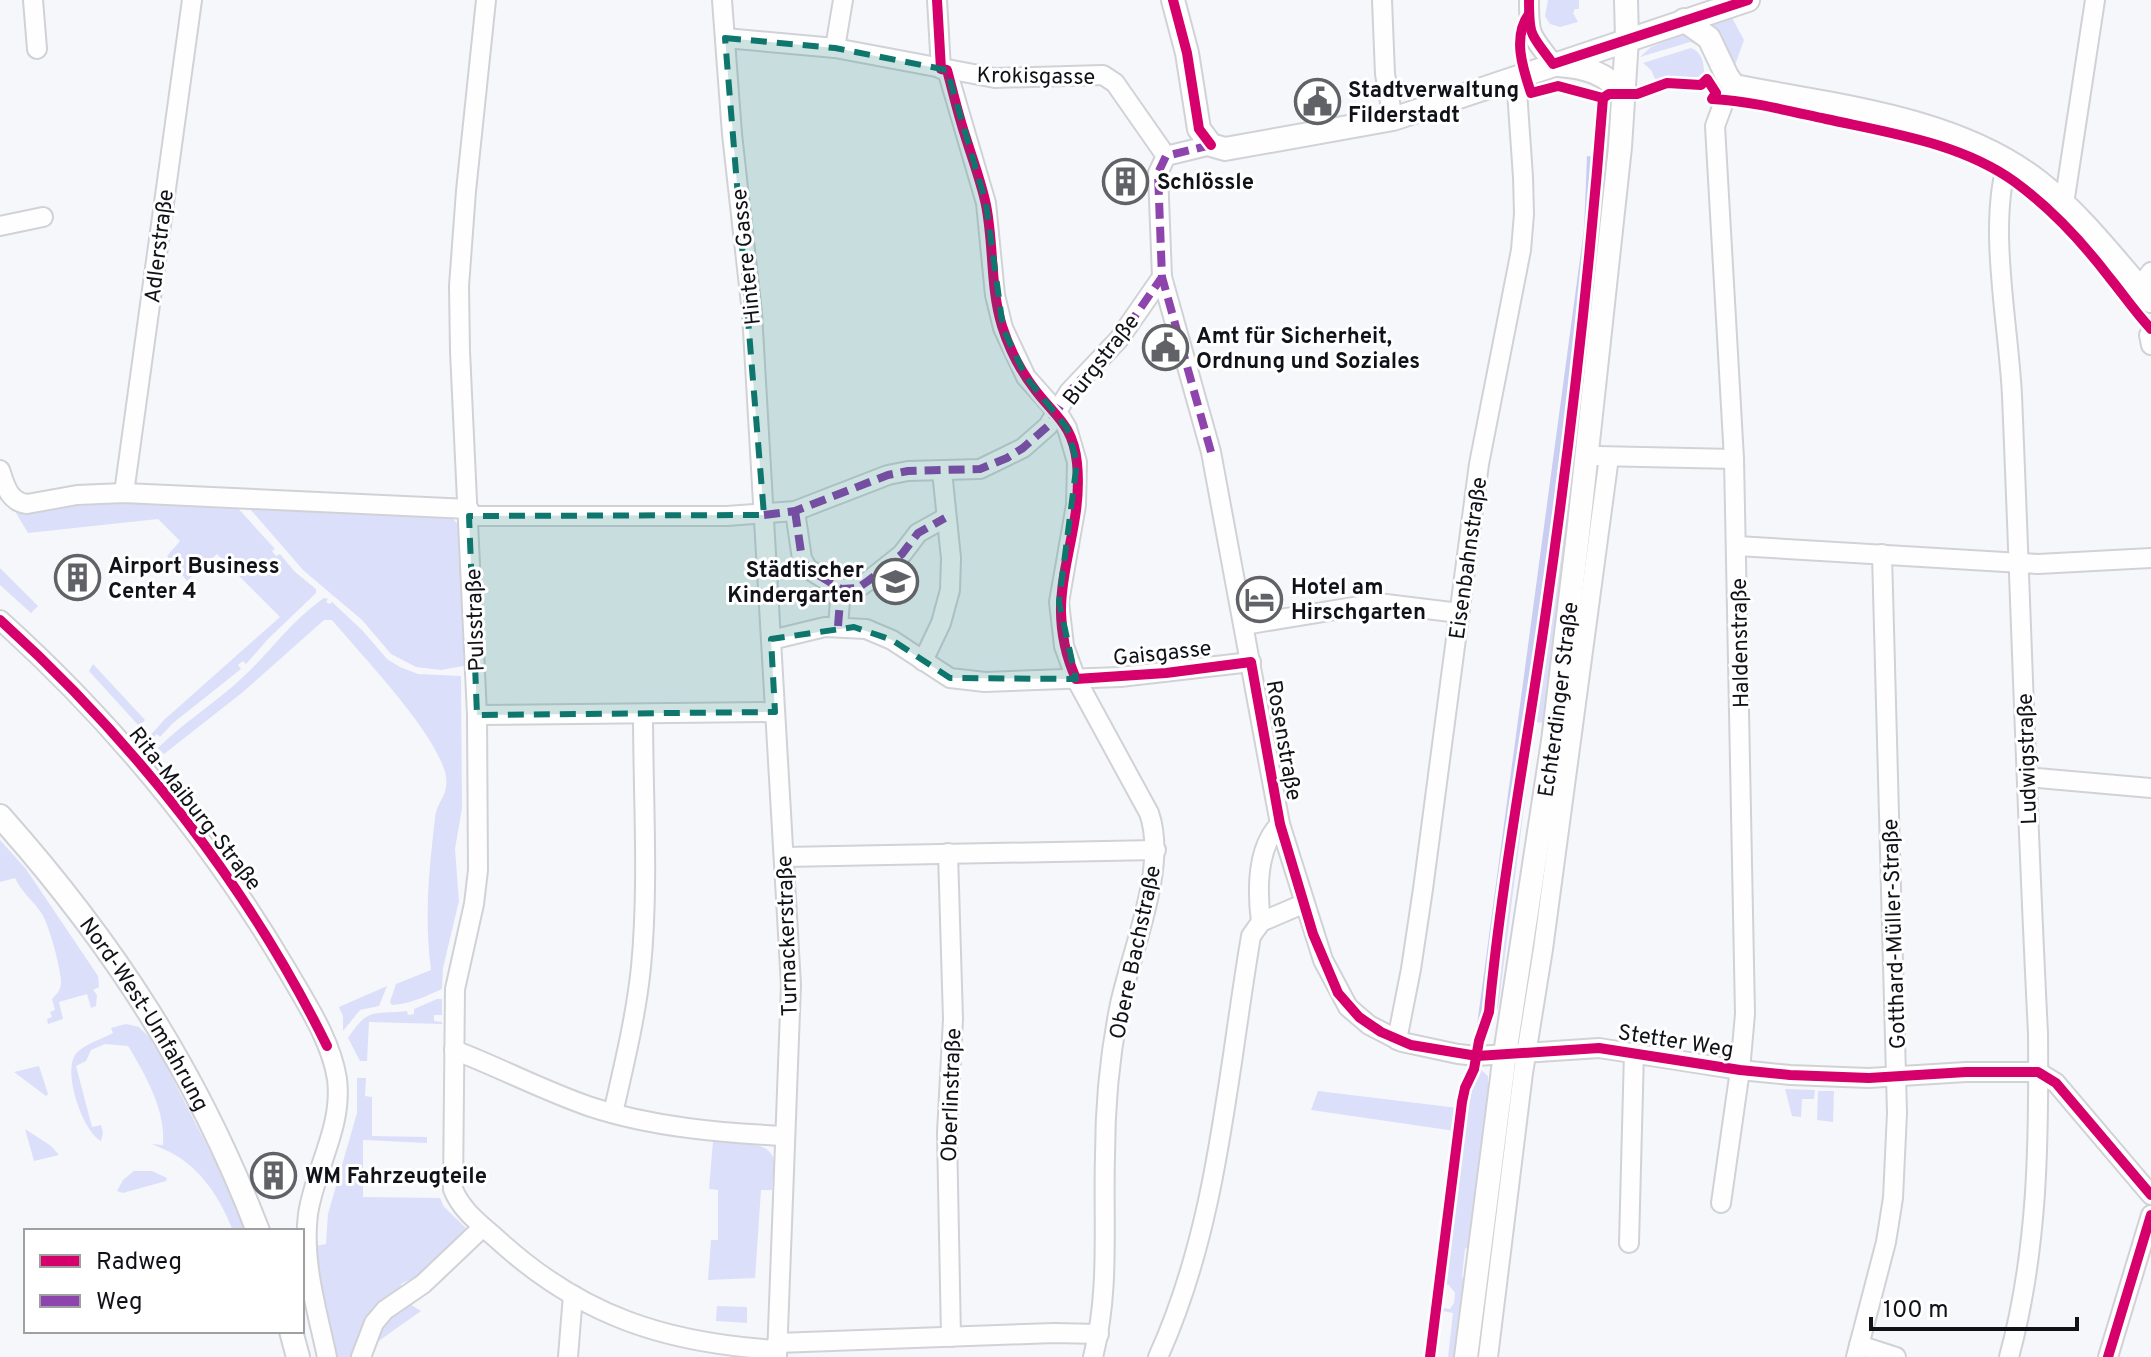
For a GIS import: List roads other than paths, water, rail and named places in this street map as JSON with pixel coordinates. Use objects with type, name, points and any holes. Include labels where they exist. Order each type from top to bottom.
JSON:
[{"type":"main road","points":[[1173,0],[1187,53],[1199,129],[1211,145],[1220,149],[1393,119],[1748,0]]},
{"type":"main road","name":"Echterdinger Straße","points":[[1466,1357],[1516,1053],[1553,741],[1624,94],[1626,0]]},
{"type":"main road","points":[[1684,20],[1709,38],[1734,86],[1932,129],[1967,141],[2008,161],[2064,204],[2147,287]]},
{"type":"main road","points":[[1553,64],[1590,69],[1605,76],[1624,94]]},
{"type":"main road","name":"Nord-West-Umfahrung","points":[[0,816],[68,896],[145,1004],[226,1151],[257,1229]]},
{"type":"main road","points":[[292,1333],[298,1357]]},
{"type":"street","points":[[33,0],[37,49]]},
{"type":"street","name":"Adlerstraße","points":[[124,493],[192,0]]},
{"type":"street","name":"Pulsstraße","points":[[486,0],[460,261],[460,351],[477,715],[478,870],[474,904],[455,989],[453,1189],[462,1206],[483,1227],[529,1266],[573,1295],[608,1315],[664,1334],[707,1344],[777,1350],[951,1337],[1099,1334]]},
{"type":"street","name":"Hintere Gasse","points":[[722,0],[729,106],[752,313],[764,515]]},
{"type":"street","name":"Obere Bachstraße","points":[[937,0],[944,70],[986,203],[995,295],[1003,328],[1026,377],[1058,413],[1072,442],[1077,462],[1076,505],[1059,602],[1064,646],[1076,679],[1149,813],[1155,836],[1156,850],[1149,890],[1120,1006],[1111,1062],[1105,1157],[1104,1304],[1093,1357]]},
{"type":"street","points":[[1382,0],[1385,74],[1393,119]]},
{"type":"street","points":[[1529,0],[1534,41],[1553,64]]},
{"type":"street","points":[[2064,204],[2095,0]]},
{"type":"street","points":[[835,48],[843,2]]},
{"type":"street","name":"Krokisgasse","points":[[725,38],[835,48],[995,78],[1103,75],[1115,83],[1166,156]]},
{"type":"street","name":"Eisenbahnstraße","points":[[1397,1040],[1423,889],[1486,422],[1521,250],[1524,196],[1517,91],[1511,78]]},
{"type":"street","name":"Haldenstraße","points":[[1721,1203],[1745,1037],[1737,546],[1715,126],[1725,99],[1734,86]]},
{"type":"street","points":[[1166,156],[1211,145]]},
{"type":"street","name":"Rosenstraße","points":[[1158,1357],[1187,1281],[1201,1228],[1251,936],[1261,922],[1258,892],[1264,849],[1268,838],[1280,824],[1211,452],[1162,277],[1158,173],[1166,156]]},
{"type":"street","name":"Ludwigstraße","points":[[2008,161],[2000,192],[1999,213],[2010,357],[2038,1072],[2033,1229],[2023,1298],[2009,1357]]},
{"type":"street","points":[[0,226],[43,217]]},
{"type":"street","name":"Burgstraße","points":[[0,470],[13,498],[27,504],[77,495],[124,493],[469,513],[764,515],[795,511],[888,475],[908,471],[980,469],[1007,458],[1037,437],[1058,413],[1069,392],[1119,339],[1162,277]]},
{"type":"street","points":[[1586,456],[1734,459]]},
{"type":"street","name":"Echterdinger Straße","points":[[1488,1357],[1516,1053],[1543,949],[1609,457]]},
{"type":"street","points":[[923,661],[941,623],[950,590],[951,558],[942,471]]},
{"type":"street","points":[[795,511],[802,559],[808,569],[841,589],[858,588],[902,554],[918,533],[945,518]]},
{"type":"street","name":"Turnackerstraße","points":[[764,515],[791,985],[777,1350]]},
{"type":"street","points":[[1737,546],[2038,564],[2151,558]]},
{"type":"street","name":"Gotthard-Müller-Straße","points":[[1857,1351],[1877,1283],[1893,1198],[1897,1077],[1882,554]]},
{"type":"street","points":[[771,640],[838,626],[841,589]]},
{"type":"street","points":[[1244,625],[1378,603],[1459,613]]},
{"type":"street","name":"Rita-Maiburg-Straße","points":[[0,620],[91,708],[208,849],[255,916],[301,994],[327,1046],[337,1079],[338,1108],[309,1212],[307,1247],[327,1357]]},
{"type":"street","name":"Gaisgasse","points":[[838,626],[866,629],[878,634],[938,673],[961,680],[1076,679],[1166,673],[1251,662]]},
{"type":"street","points":[[477,715],[775,712]]},
{"type":"street","points":[[613,1113],[632,1027],[641,966],[645,896],[643,714]]},
{"type":"street","points":[[2027,777],[2151,788]]},
{"type":"street","name":"Stetter Weg","points":[[1280,824],[1303,904],[1338,993],[1359,1017],[1411,1045],[1458,1054],[1599,1048],[1740,1070],[1838,1078],[2038,1072]]},
{"type":"street","points":[[784,857],[1156,850]]},
{"type":"street","name":"Oberlinstraße","points":[[948,853],[953,1019],[947,1133],[951,1337]]},
{"type":"street","points":[[1261,922],[1303,904]]},
{"type":"street","points":[[454,1050],[543,1089],[613,1113],[704,1129],[785,1136]]},
{"type":"street","points":[[1629,1243],[1634,1052]]},
{"type":"street","points":[[2038,1072],[2056,1083],[2151,1195]]},
{"type":"street","points":[[2108,1357],[2151,1215]]},
{"type":"street","points":[[361,1357],[374,1323],[385,1310],[423,1284],[483,1227]]},
{"type":"street","points":[[568,1357],[573,1295]]},
{"type":"street","points":[[1857,1351],[1896,1357]]},
{"type":"place","name":"Stadtverwaltung Filderstadt","points":[[1317,102]]},
{"type":"place","name":"Schlössle","points":[[1126,181]]},
{"type":"place","name":"Amt für Sicherheit, Ordnung und Soziales","points":[[1165,348]]},
{"type":"place","name":"Airport Business Center 4","points":[[77,578]]},
{"type":"place","name":"Städtischer Kindergarten","points":[[895,582]]},
{"type":"place","name":"Hotel am Hirschgarten","points":[[1260,599]]},
{"type":"place","name":"WM Fahrzeugteile","points":[[274,1175]]}]
